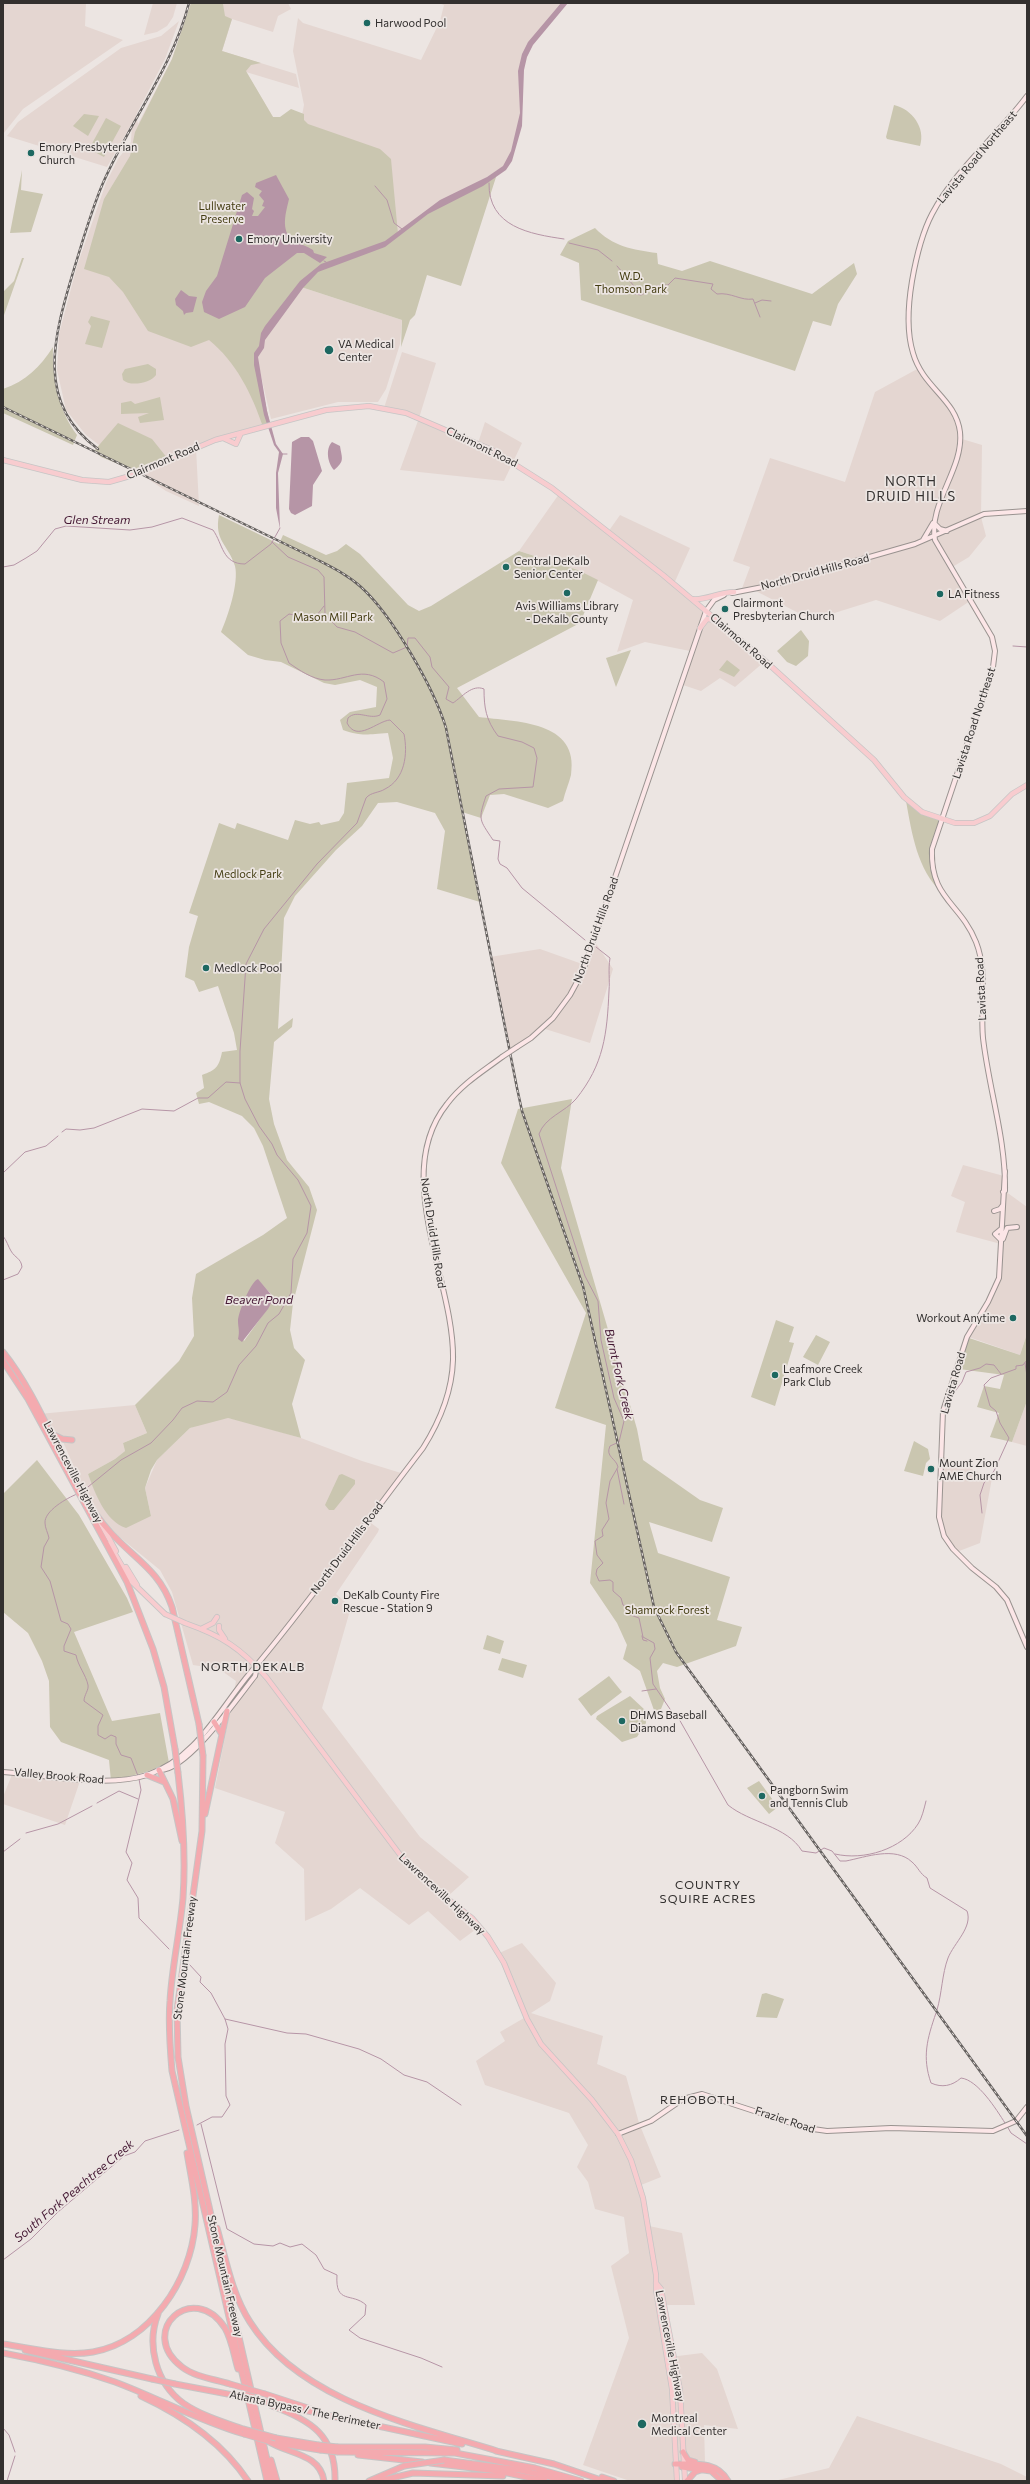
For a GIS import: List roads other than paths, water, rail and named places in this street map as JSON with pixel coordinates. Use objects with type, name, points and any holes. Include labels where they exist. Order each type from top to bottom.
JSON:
[{"type":"highway","name":"Lawrenceville Highway","points":[[3,1352],[33,1396],[64,1457],[76,1486]]},
{"type":"highway","name":"Lawrenceville Highway","points":[[3,1360],[83,1497],[101,1533]]},
{"type":"highway","points":[[52,1433],[59,1438],[72,1440],[64,1445],[64,1457]]},
{"type":"highway","name":"Lawrenceville Highway","points":[[83,1497],[91,1507]]},
{"type":"highway","name":"Stone Mountain Freeway","points":[[91,1507],[111,1533],[151,1570],[165,1590],[172,1607],[199,1724],[203,1756],[202,1831],[181,1977],[177,2024],[180,2074],[272,2481]]},
{"type":"highway","name":"Stone Mountain Freeway","points":[[101,1533],[127,1582],[153,1649],[164,1687],[175,1749],[184,1831],[184,1861],[183,1898],[171,1989],[169,2029],[172,2071],[183,2125],[267,2481]]},
{"type":"highway","points":[[202,1831],[221,1734],[227,1712]]},
{"type":"highway","points":[[216,1723],[221,1734]]},
{"type":"highway","points":[[159,1770],[173,1799],[178,1815],[184,1861]]},
{"type":"highway","points":[[144,1776],[165,1783]]},
{"type":"highway","points":[[183,2125],[194,2194],[195,2227],[189,2255],[182,2273],[162,2306],[154,2329],[153,2349],[157,2368],[167,2386],[177,2398],[190,2408],[268,2441],[320,2450],[447,2449],[535,2468],[581,2481]]},
{"type":"highway","points":[[197,2150],[235,2291],[250,2322],[271,2349],[295,2371],[326,2390],[391,2417],[497,2451]]},
{"type":"highway","points":[[3,2345],[67,2353],[102,2350],[121,2342],[137,2332],[162,2306]]},
{"type":"highway","points":[[254,2428],[225,2328],[214,2316],[198,2309],[189,2308],[175,2314],[169,2320],[166,2333],[167,2343],[174,2359],[192,2373],[230,2384],[265,2394],[327,2415]]},
{"type":"highway","name":"Atlanta Bypass / The Perimeter","points":[[3,2345],[175,2384],[497,2451],[554,2464],[604,2481]]},
{"type":"highway","points":[[3,2353],[91,2375],[278,2443],[313,2461],[321,2471],[324,2481]]},
{"type":"highway","points":[[91,2375],[143,2397],[196,2427],[220,2446],[248,2481]]},
{"type":"highway","points":[[266,2403],[297,2415],[316,2429],[331,2453],[335,2481]]},
{"type":"highway","points":[[258,2419],[277,2481]]},
{"type":"highway","points":[[278,2443],[318,2445],[349,2453],[498,2471],[545,2481]]},
{"type":"highway","points":[[349,2453],[422,2451],[455,2453],[535,2468]]},
{"type":"highway","points":[[682,2452],[688,2460],[716,2468],[728,2481]]},
{"type":"highway","points":[[369,2481],[404,2466],[444,2460],[520,2470],[567,2481]]},
{"type":"highway","points":[[554,2464],[614,2481]]},
{"type":"highway","points":[[675,2466],[702,2464]]},
{"type":"highway","points":[[683,2466],[708,2470],[717,2474],[722,2481]]},
{"type":"highway","points":[[686,2481],[695,2472],[708,2470]]},
{"type":"highway","points":[[379,2481],[402,2474],[426,2472],[499,2475],[532,2481]]},
{"type":"main road","name":"Lavista Road Northeast","points":[[942,820],[993,667],[995,651],[992,637],[935,537],[936,517],[958,450],[960,430],[950,406],[930,386],[919,370],[911,346],[908,314],[914,268],[925,228],[938,203],[1027,96]]},
{"type":"main road","name":"Clairmont Road","points":[[3,460],[82,480],[109,482],[126,478],[222,438],[332,409],[357,406],[395,410],[426,420],[491,449],[529,471],[717,620],[874,760],[904,797],[922,812],[942,820],[962,824],[981,820],[992,814],[1014,792],[1027,785]]},
{"type":"main road","points":[[222,438],[236,444],[241,433]]},
{"type":"main road","name":"North Druid Hills Road","points":[[115,1781],[144,1776],[159,1770],[167,1769],[187,1757],[216,1723],[423,1448],[438,1421],[451,1380],[453,1349],[423,1183],[425,1154],[434,1125],[447,1103],[474,1077],[531,1038],[552,1018],[576,986],[583,971],[706,611],[716,599],[734,592],[768,586],[920,542],[935,537],[984,514],[1027,511]]},
{"type":"main road","points":[[920,542],[928,534],[936,517]]},
{"type":"main road","points":[[935,522],[940,529],[948,531]]},
{"type":"main road","points":[[692,599],[700,600],[721,592],[734,592]]},
{"type":"main road","points":[[700,628],[707,619],[717,620]]},
{"type":"main road","name":"Lavista Road","points":[[942,820],[932,849],[932,873],[942,893],[968,926],[976,942],[981,960],[983,1039],[1002,1136],[1005,1191],[1003,1192],[999,1278],[988,1302],[967,1336],[943,1411],[939,1517],[944,1536],[953,1549],[972,1568],[996,1587],[1007,1600],[1027,1647]]},
{"type":"main road","points":[[994,1211],[999,1210],[1003,1205]]},
{"type":"main road","points":[[1002,1229],[995,1234],[1001,1242],[1007,1228],[1017,1227]]},
{"type":"main road","name":"Lawrenceville Highway","points":[[91,1507],[142,1593]]},
{"type":"main road","name":"Lawrenceville Highway","points":[[101,1533],[131,1581],[165,1614],[226,1640],[238,1648],[257,1667],[401,1856],[428,1883],[472,1918],[488,1938],[504,1963],[527,2019],[541,2044],[596,2104],[618,2134],[631,2160],[640,2187],[673,2395],[675,2466],[677,2481]]},
{"type":"main road","points":[[201,1629],[213,1623],[217,1617]]},
{"type":"main road","points":[[219,1626],[219,1630],[226,1640]]},
{"type":"main road","name":"North Druid Hills Road","points":[[216,1723],[227,1712],[255,1676],[257,1667]]},
{"type":"main road","name":"Valley Brook Road","points":[[3,1772],[115,1781]]},
{"type":"main road","name":"Frazier Road","points":[[618,2134],[651,2121],[683,2099],[702,2094],[820,2131],[891,2128],[985,2131],[1007,2126],[1016,2121],[1027,2106]]},
{"type":"main road","name":"Lawrenceville Highway","points":[[656,2283],[661,2289],[680,2390],[682,2452],[686,2481]]},
{"type":"water","points":[[561,3],[568,3],[533,45],[527,57],[524,70],[522,126],[512,161],[506,170],[483,186],[428,214],[385,247],[318,272],[303,288],[265,340],[264,348],[258,357],[267,411],[276,444],[283,454],[278,473],[280,529],[276,508],[276,473],[279,452],[274,445],[264,415],[254,365],[254,353],[259,346],[261,333],[300,281],[321,264],[385,241],[440,200],[487,177],[503,166],[511,151],[520,113],[518,71],[522,54],[528,42]]},
{"type":"water","points":[[276,175],[289,199],[285,221],[286,232],[293,240],[313,250],[314,253],[327,257],[320,263],[304,253],[297,253],[265,278],[245,307],[219,319],[204,312],[202,302],[206,291],[217,276],[242,195],[247,192],[254,198],[252,209],[254,211],[252,216],[258,216],[265,207],[262,206],[264,201],[259,195],[262,191],[255,187],[256,183]]},
{"type":"water","points":[[181,290],[189,296],[197,297],[193,312],[186,313],[184,315],[183,311],[176,305],[175,299]]},
{"type":"water","points":[[301,437],[309,437],[313,441],[322,471],[313,485],[312,506],[295,515],[291,513],[289,509],[292,442]]},
{"type":"water","points":[[332,442],[340,446],[342,457],[340,464],[334,470],[330,464],[328,456],[329,448]]},
{"type":"water","name":"Beaver Pond","points":[[258,1279],[274,1298],[268,1309],[242,1342],[238,1339],[238,1321],[242,1305],[252,1285]]},
{"type":"waterway","points":[[489,183],[491,198],[496,210],[503,219],[513,226],[525,231],[564,239]]},
{"type":"waterway","points":[[375,186],[387,200],[394,223],[402,229]]},
{"type":"waterway","points":[[569,243],[598,250],[612,261]]},
{"type":"waterway","points":[[617,266],[634,286],[635,294],[641,295],[645,293]]},
{"type":"waterway","points":[[648,290],[657,286],[668,285],[675,278],[713,284],[711,289],[717,294],[727,294],[744,299],[753,299],[760,317]]},
{"type":"waterway","points":[[755,303],[762,300],[771,301]]},
{"type":"waterway","name":"South Fork Peachtree Creek","points":[[281,454],[287,454]]},
{"type":"waterway","name":"Glen Stream","points":[[3,567],[14,565],[37,551],[55,529],[66,526],[130,530],[152,527],[182,518],[213,530],[227,557],[237,563],[245,564],[271,544],[280,528]]},
{"type":"waterway","name":"Burnt Fork Creek","points":[[272,542],[288,557],[318,570],[324,577],[325,614],[337,627],[355,632],[393,653],[407,647],[408,638],[415,638],[430,657],[432,667],[449,687],[446,699],[453,703],[475,688],[484,689],[486,714],[498,736],[522,742],[534,748],[537,758],[533,787],[499,789],[486,796],[481,819],[493,840],[500,841],[498,859],[500,864],[507,868],[522,888],[585,940]]},
{"type":"waterway","name":"South Fork Peachtree Creek","points":[[83,1491],[121,1460],[151,1443],[173,1420],[182,1408],[197,1401],[213,1402],[227,1392],[239,1365],[256,1346],[268,1323],[279,1314],[291,1293],[293,1259],[307,1233],[311,1206],[298,1180],[277,1155],[272,1144],[259,1126],[245,1099],[240,1083],[240,1051],[246,964],[264,929],[317,864],[357,823],[366,798],[392,785],[397,779],[404,765],[406,750],[404,734],[390,720],[362,731],[351,729],[347,723],[348,718],[355,714],[372,716],[380,715],[387,699],[384,682],[376,677],[361,674],[333,680],[325,680],[306,674],[289,663],[281,643],[280,621],[289,614],[311,618],[317,615],[324,606]]},
{"type":"waterway","points":[[1013,646],[1027,647]]},
{"type":"waterway","name":"Burnt Fork Creek","points":[[596,947],[610,958],[607,1021],[602,1048],[593,1073],[576,1099],[550,1119],[539,1134],[585,1276],[598,1301],[601,1340],[614,1398],[624,1421],[619,1442],[610,1446],[609,1450],[610,1455],[618,1467],[610,1481],[606,1503],[609,1519],[602,1530],[603,1536],[595,1541],[597,1555],[603,1563],[597,1569],[596,1574],[599,1581],[610,1580],[613,1582],[613,1591],[621,1598],[623,1605],[629,1608],[628,1614],[639,1618],[643,1637],[654,1643],[655,1649],[650,1658],[653,1684],[672,1712],[679,1719],[728,1805],[737,1811],[778,1830],[787,1836],[802,1851],[816,1853],[824,1848],[832,1851],[840,1861],[880,1854],[905,1857],[912,1862],[927,1878],[930,1888],[967,1911],[968,1917],[965,1929],[951,1952],[946,1964],[937,2010]]},
{"type":"waterway","points":[[62,1132],[66,1129],[80,1130],[94,1128],[142,1109],[174,1111],[198,1098],[208,1098],[226,1082],[240,1083]]},
{"type":"waterway","points":[[3,1173],[25,1152],[46,1146],[58,1136]]},
{"type":"waterway","points":[[3,1236],[22,1267],[18,1274],[3,1280]]},
{"type":"waterway","points":[[982,1513],[980,1495],[984,1483],[994,1471],[1009,1438],[1000,1423],[996,1411],[990,1406],[984,1385],[991,1378],[1016,1369],[1016,1366],[1023,1365],[1027,1360]]},
{"type":"waterway","points":[[1025,1363],[1027,1376]]},
{"type":"waterway","points":[[950,1398],[962,1382],[966,1372],[980,1368],[986,1364],[994,1365],[1001,1374]]},
{"type":"waterway","points":[[617,1469],[624,1504]]},
{"type":"waterway","name":"South Fork Peachtree Creek","points":[[77,1494],[57,1506],[48,1514],[46,1518],[45,1525],[49,1538],[44,1547],[41,1567],[50,1581],[61,1621],[68,1624],[71,1629],[64,1646],[64,1651],[76,1655],[78,1663],[86,1678],[88,1687],[84,1701],[103,1715],[98,1726],[98,1735],[105,1739],[111,1735],[116,1737],[116,1744],[121,1755],[131,1758],[138,1776]]},
{"type":"waterway","name":"Burnt Fork Creek","points":[[642,1636],[643,1640],[647,1641]]},
{"type":"waterway","points":[[642,1691],[656,1689]]},
{"type":"waterway","name":"South Fork Peachtree Creek","points":[[139,1779],[141,1790],[126,1852],[132,1863],[127,1880],[138,1898],[139,1918],[169,1949]]},
{"type":"waterway","points":[[97,1803],[119,1791],[138,1799]]},
{"type":"waterway","points":[[835,1854],[858,1856],[881,1851],[892,1846],[911,1833],[918,1824],[926,1801]]},
{"type":"waterway","points":[[26,1833],[58,1824],[92,1806]]},
{"type":"waterway","points":[[3,1852],[20,1839]]},
{"type":"waterway","name":"South Fork Peachtree Creek","points":[[189,1964],[201,1977],[200,1982],[211,1993],[225,2019],[228,2029],[225,2044],[226,2096],[230,2105],[222,2117],[212,2117],[197,2125]]},
{"type":"waterway","name":"Burnt Fork Creek","points":[[936,2013],[930,2031],[926,2056],[928,2074],[931,2083],[943,2086],[954,2083],[961,2078],[967,2080],[980,2089],[997,2110],[1005,2123]]},
{"type":"waterway","points":[[225,2019],[287,2033],[306,2034],[359,2049],[381,2059],[404,2075],[427,2082],[461,2105]]},
{"type":"waterway","points":[[201,2124],[227,2229],[254,2244],[273,2246],[280,2243],[290,2247],[302,2244],[316,2255],[324,2269],[337,2275],[337,2284],[339,2291],[342,2294],[361,2301],[366,2305],[365,2315],[349,2330],[360,2338],[421,2358],[442,2367]]},
{"type":"waterway","name":"Burnt Fork Creek","points":[[1007,2126],[1011,2133],[1027,2144]]},
{"type":"waterway","name":"South Fork Peachtree Creek","points":[[3,2260],[31,2239],[58,2212],[124,2156],[135,2152],[145,2141],[179,2130]]},
{"type":"waterway","name":"South Fork Peachtree Creek","points":[[3,2428],[9,2435],[15,2452]]},
{"type":"waterway","name":"South Fork Peachtree Creek","points":[[7,2481],[15,2456]]},
{"type":"railway","points":[[98,449],[78,430],[64,410],[57,388],[54,365],[56,342],[67,293],[84,236],[103,183],[172,50],[182,27],[189,3]]},
{"type":"railway","points":[[3,407],[344,574],[356,582],[373,599],[386,615],[411,653],[432,693],[446,728],[522,1111],[583,1286],[654,1607],[676,1652],[1027,2136]]},
{"type":"place","name":"Harwood Pool","points":[[367,23]]},
{"type":"place","name":"Emory Presbyterian Church","points":[[31,153]]},
{"type":"place","name":"Emory University","points":[[239,239]]},
{"type":"place","name":"VA Medical Center","points":[[329,350]]},
{"type":"place","name":"Central DeKalb Senior Center","points":[[506,567]]},
{"type":"place","name":"Avis Williams Library - DeKalb County","points":[[567,593]]},
{"type":"place","name":"LA Fitness","points":[[940,594]]},
{"type":"place","name":"Clairmont Presbyterian Church","points":[[725,609]]},
{"type":"place","name":"Medlock Pool","points":[[206,968]]},
{"type":"place","name":"Workout Anytime","points":[[1013,1318]]},
{"type":"place","name":"Leafmore Creek Park Club","points":[[775,1375]]},
{"type":"place","name":"Mount Zion AME Church","points":[[931,1469]]},
{"type":"place","name":"DeKalb County Fire Rescue - Station 9","points":[[335,1601]]},
{"type":"place","name":"DHMS Baseball Diamond","points":[[622,1721]]},
{"type":"place","name":"Pangborn Swim and Tennis Club","points":[[762,1796]]},
{"type":"place","name":"Montreal Medical Center","points":[[642,2424]]},
{"type":"district","name":"NORTH DRUID HILLS","points":[[911,490]]},
{"type":"district","name":"NORTH DEKALB","points":[[253,1667]]},
{"type":"district","name":"COUNTRY SQUIRE ACRES","points":[[708,1892]]},
{"type":"district","name":"REHOBOTH","points":[[698,2100]]},
{"type":"park label","name":"Lullwater Preserve","points":[[222,212]]},
{"type":"park label","name":"W.D. Thomson Park","points":[[631,282]]},
{"type":"park label","name":"Mason Mill Park","points":[[333,617]]},
{"type":"park label","name":"Medlock Park","points":[[248,874]]},
{"type":"park label","name":"Shamrock Forest","points":[[667,1610]]}]
